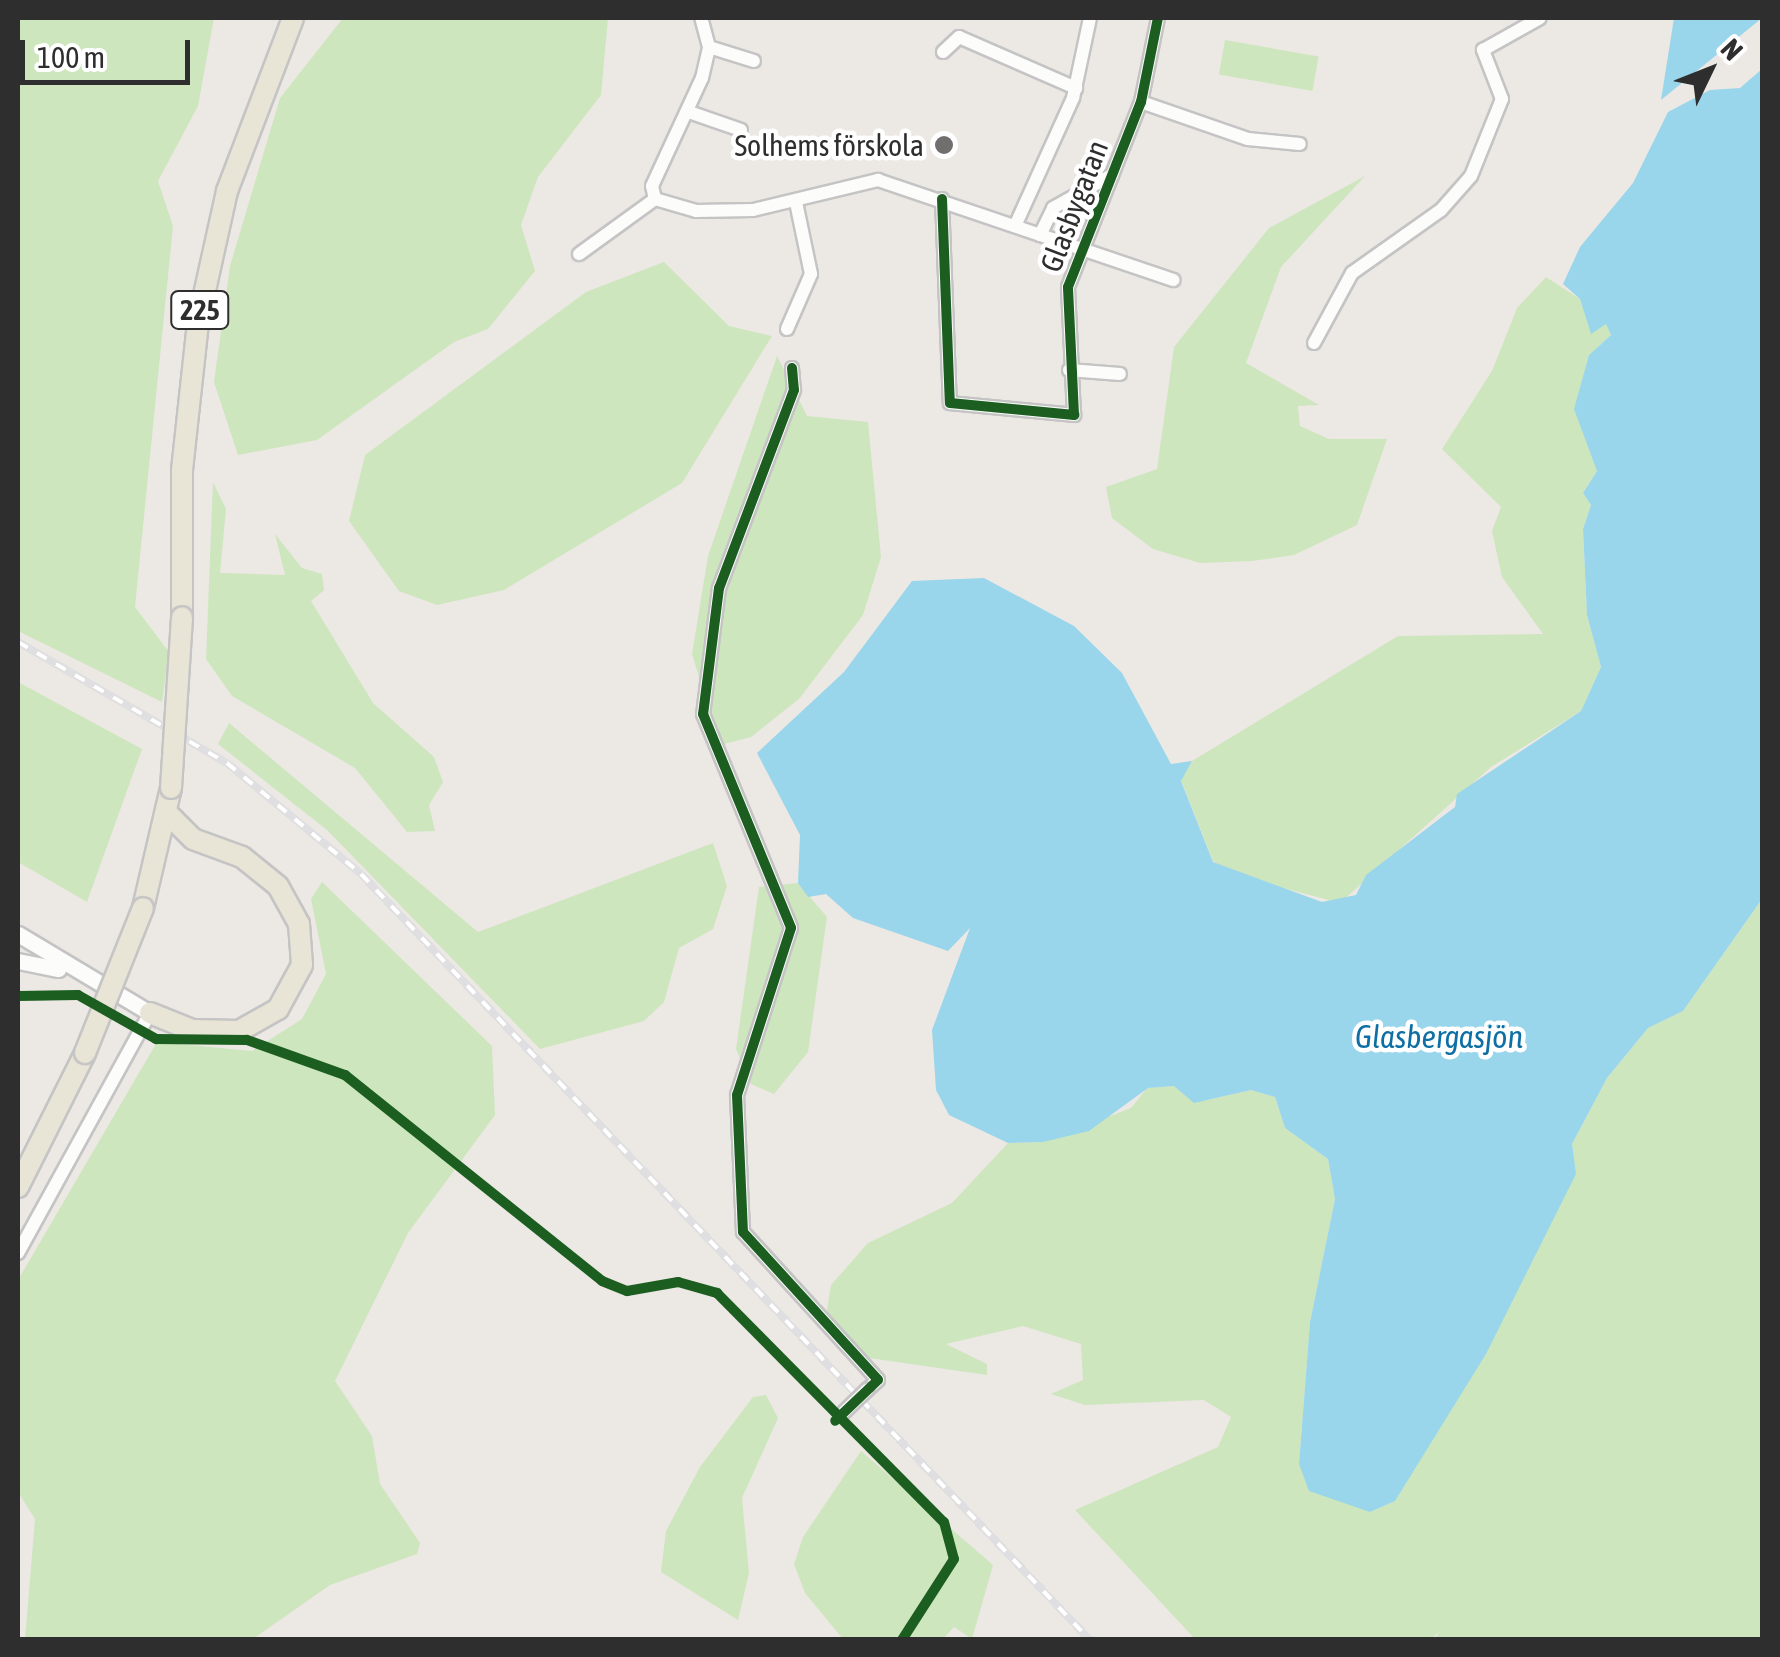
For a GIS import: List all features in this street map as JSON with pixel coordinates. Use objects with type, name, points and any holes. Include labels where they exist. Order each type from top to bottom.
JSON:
[{"type":"main road","name":"225","points":[[18,1188],[25,1164],[84,1053],[143,908],[157,855],[171,788],[182,617],[182,470],[198,322],[227,191],[293,18]]},
{"type":"main road","points":[[150,1013],[192,1030],[239,1031],[286,1000],[302,965],[299,924],[278,886],[242,857],[193,839],[166,812]]},
{"type":"main road","points":[[157,855],[193,839]]},
{"type":"street","points":[[655,199],[652,186],[689,112],[709,47],[701,18]]},
{"type":"street","points":[[1015,226],[1076,88],[1090,18]]},
{"type":"street","name":"Glasbygatan","points":[[942,199],[950,403],[1074,415],[1066,304],[1080,250],[1142,102],[1158,18]]},
{"type":"street","points":[[1314,342],[1352,273],[1464,187],[1501,108],[1483,50],[1540,18]]},
{"type":"street","points":[[943,52],[959,37],[1076,88]]},
{"type":"street","points":[[709,47],[754,61]]},
{"type":"street","points":[[1142,102],[1248,140],[1300,144]]},
{"type":"street","points":[[689,112],[740,130]]},
{"type":"street","points":[[1040,235],[1053,208],[1112,176]]},
{"type":"street","points":[[655,199],[696,212],[796,202],[878,180],[1174,280]]},
{"type":"street","points":[[579,254],[655,199]]},
{"type":"street","points":[[787,328],[812,274],[796,202]]},
{"type":"street","points":[[792,368],[794,390],[719,588],[703,714],[791,928],[737,1096],[743,1232],[878,1380],[840,1416]]},
{"type":"street","points":[[1069,370],[1120,374]]},
{"type":"street","points":[[18,934],[87,979],[150,1013],[18,1252]]},
{"type":"street","points":[[18,962],[87,979]]},
{"type":"green space","points":[[18,18],[214,18],[198,106],[158,181],[173,226],[135,607],[169,652],[162,702],[18,631]]},
{"type":"green space","points":[[343,18],[608,18],[601,95],[538,177],[521,225],[535,271],[488,329],[454,342],[317,440],[238,455],[214,382],[230,266],[280,98]]},
{"type":"green space","points":[[1225,40],[1319,56],[1312,91],[1219,74]]},
{"type":"green space","points":[[1365,176],[1281,267],[1246,363],[1319,405],[1298,406],[1300,426],[1329,439],[1387,439],[1357,525],[1294,555],[1252,561],[1200,563],[1153,549],[1112,518],[1106,487],[1157,469],[1174,347],[1269,228]]},
{"type":"green space","points":[[1092,195],[1080,229],[1058,235],[1057,214]]},
{"type":"green space","points":[[664,262],[729,326],[772,336],[682,483],[504,590],[437,605],[399,591],[349,521],[365,455],[586,292]]},
{"type":"green space","points":[[1546,277],[1580,299],[1591,333],[1606,324],[1611,335],[1589,355],[1582,386],[1597,471],[1583,493],[1591,505],[1583,529],[1587,615],[1601,667],[1581,711],[1491,767],[1340,903],[1234,875],[1213,861],[1181,780],[1192,761],[1398,636],[1543,634],[1502,577],[1492,531],[1501,507],[1442,449],[1492,371],[1517,308]]},
{"type":"green space","points":[[777,356],[807,416],[868,422],[881,557],[863,615],[799,699],[751,737],[720,745],[692,654],[708,556]]},
{"type":"green space","points":[[213,482],[226,509],[220,573],[285,575],[275,534],[302,568],[322,574],[324,590],[311,601],[373,703],[434,757],[443,782],[429,805],[435,831],[407,832],[355,768],[232,696],[206,659]]},
{"type":"green space","points":[[18,682],[142,749],[87,902],[18,862]]},
{"type":"green space","points":[[229,723],[478,932],[713,843],[727,886],[713,929],[679,948],[664,1002],[644,1021],[540,1049],[327,830],[218,744]]},
{"type":"green space","points":[[322,882],[492,1046],[495,1115],[408,1233],[335,1381],[372,1436],[380,1484],[420,1543],[417,1554],[330,1585],[253,1639],[25,1639],[35,1519],[18,1492],[18,1280],[157,1042],[252,1051],[302,1019],[326,974],[311,899]]},
{"type":"green space","points":[[798,883],[827,917],[808,1052],[774,1094],[751,1084],[736,1049],[759,887]]},
{"type":"green space","points":[[1762,899],[1762,1639],[1435,1639],[1439,1632],[1430,1640],[1195,1639],[1075,1510],[1218,1447],[1231,1417],[1204,1400],[1085,1405],[1051,1394],[1083,1380],[1081,1344],[1023,1326],[946,1344],[987,1364],[987,1375],[862,1357],[825,1322],[831,1285],[868,1243],[952,1203],[1008,1143],[1043,1142],[1131,1108],[1147,1088],[1174,1086],[1207,1100],[1251,1090],[1275,1097],[1285,1128],[1328,1159],[1335,1199],[1310,1322],[1299,1464],[1370,1512],[1395,1501],[1534,1258],[1572,1144],[1607,1078],[1648,1028],[1683,1011]]},
{"type":"green space","points":[[766,1395],[778,1418],[742,1498],[749,1573],[738,1620],[661,1572],[666,1531],[700,1467],[753,1397]]},
{"type":"green space","points":[[861,1451],[993,1565],[972,1639],[954,1627],[943,1639],[843,1639],[805,1593],[794,1564],[803,1537]]},
{"type":"water","points":[[1674,18],[1762,18],[1661,100]]},
{"type":"water","name":"Glasbergasjön","points":[[1762,69],[1762,899],[1683,1011],[1648,1028],[1607,1078],[1572,1144],[1576,1174],[1486,1354],[1395,1501],[1370,1512],[1309,1491],[1299,1464],[1310,1322],[1335,1199],[1328,1159],[1285,1128],[1275,1097],[1251,1090],[1194,1103],[1174,1086],[1148,1088],[1089,1131],[1043,1142],[1008,1143],[949,1115],[936,1090],[932,1030],[970,928],[948,951],[853,918],[826,894],[808,897],[798,883],[800,835],[757,753],[844,672],[912,581],[984,578],[1074,626],[1122,673],[1171,764],[1192,761],[1181,781],[1213,862],[1322,902],[1356,895],[1366,875],[1455,807],[1457,794],[1581,711],[1601,667],[1587,615],[1583,529],[1591,505],[1583,493],[1597,471],[1574,409],[1589,355],[1611,335],[1606,324],[1591,334],[1580,299],[1563,284],[1580,247],[1633,183],[1668,112],[1710,90],[1740,88]]},
{"type":"railway","points":[[18,642],[227,763],[361,874],[1090,1640]]},
{"type":"cycle path","points":[[942,199],[950,403],[1074,415],[1068,287],[1141,102],[1158,18]]},
{"type":"cycle path","points":[[792,368],[794,390],[719,588],[703,714],[791,928],[737,1095],[743,1232],[878,1380],[835,1421]]},
{"type":"cycle path","points":[[18,996],[78,995],[156,1039],[247,1040],[345,1075],[602,1281],[627,1291],[678,1282],[717,1293],[944,1522],[954,1559],[902,1640]]},
{"type":"place","name":"Solhems förskola","points":[[944,145]]}]
